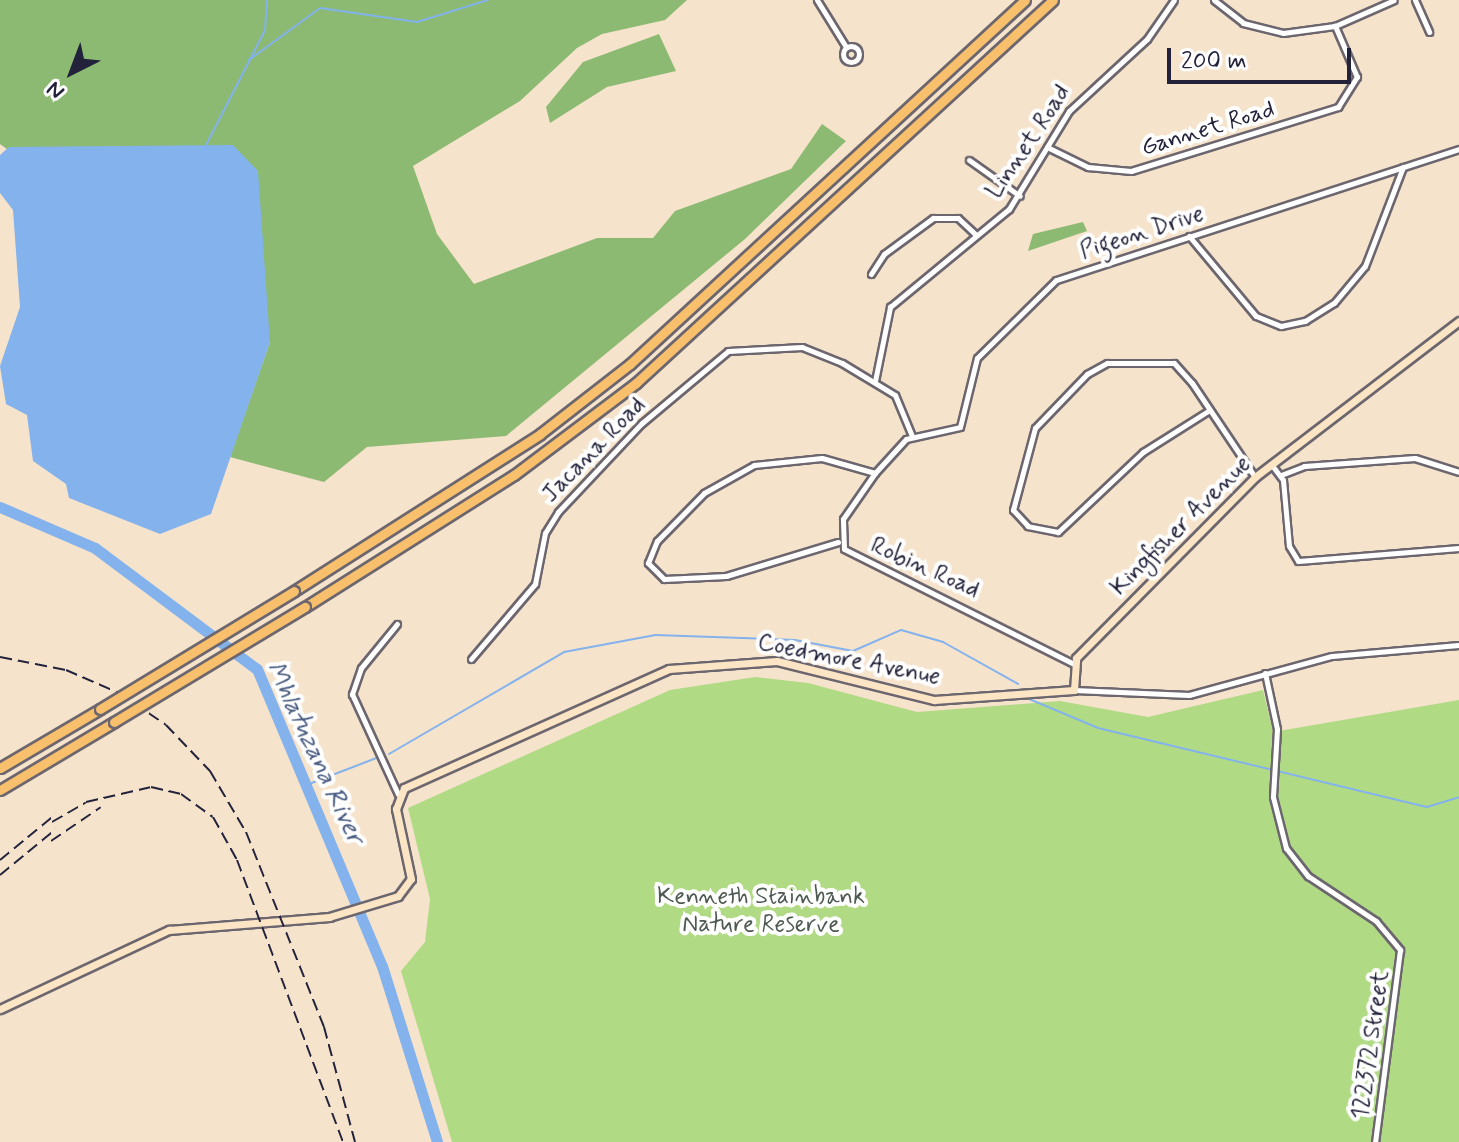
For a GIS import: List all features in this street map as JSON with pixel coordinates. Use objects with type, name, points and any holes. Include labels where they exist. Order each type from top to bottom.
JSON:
[{"type":"highway","points":[[0,768],[294,591],[540,434],[630,364],[1025,0]]},
{"type":"highway","points":[[0,790],[305,607],[514,475],[636,383],[1053,0]]},
{"type":"street","points":[[817,0],[846,47]]},
{"type":"street","name":"Linnet Road","points":[[875,381],[890,307],[1020,196],[1047,147],[1089,87],[1147,39],[1174,0]]},
{"type":"street","points":[[1214,0],[1262,30],[1335,26],[1383,2],[1394,0]]},
{"type":"street","points":[[1415,0],[1429,32]]},
{"type":"street","name":"Gannet Road","points":[[1047,147],[1088,167],[1131,171],[1338,107],[1357,77],[1335,26]]},
{"type":"street","name":"Pigeon Drive","points":[[912,436],[964,423],[977,358],[1048,285],[1459,149]]},
{"type":"street","points":[[969,160],[1020,196]]},
{"type":"street","points":[[1189,236],[1256,316],[1281,326],[1305,321],[1334,303],[1365,266],[1403,167]]},
{"type":"street","points":[[871,274],[884,254],[933,218],[958,218],[976,235]]},
{"type":"street","name":"Kingfisher Avenue","points":[[1074,664],[1255,477],[1459,321]]},
{"type":"street","name":"Jacana Road","points":[[471,659],[535,584],[545,533],[558,512],[714,358],[753,345],[802,347],[875,381]]},
{"type":"street","points":[[1208,411],[1143,452],[1058,532],[1028,526],[1013,510],[1035,428],[1097,367],[1150,358],[1174,363],[1255,477]]},
{"type":"street","points":[[875,381],[901,402],[912,436]]},
{"type":"street","name":"Robin Road","points":[[912,436],[875,473],[843,519],[838,542],[860,560],[1074,664]]},
{"type":"street","points":[[838,542],[726,576],[664,579],[648,563],[657,541],[704,493],[754,465],[822,458],[875,473]]},
{"type":"street","points":[[1281,475],[1304,466],[1404,459],[1459,472]]},
{"type":"street","points":[[1271,464],[1281,475],[1289,546],[1298,561],[1459,548]]},
{"type":"street","points":[[0,1009],[169,930],[341,914],[409,887],[398,794],[352,694],[361,668],[397,624]]},
{"type":"street","name":"Coedmore Avenue","points":[[398,794],[442,768],[686,665],[777,661],[934,700],[1046,686],[1189,695],[1332,656],[1459,645]]},
{"type":"street","points":[[1074,664],[1074,690]]},
{"type":"street","name":"122372 Street","points":[[1265,673],[1277,729],[1273,797],[1286,848],[1308,876],[1376,921],[1400,950],[1375,1142]]},
{"type":"green space","points":[[0,0],[687,0],[665,20],[602,34],[577,48],[520,101],[413,166],[437,234],[474,284],[597,238],[653,238],[675,211],[791,169],[822,124],[846,141],[745,239],[506,436],[367,447],[324,482],[230,457],[270,342],[0,144]]},
{"type":"green space","points":[[659,34],[676,71],[607,87],[550,123],[546,107],[583,62]]},
{"type":"green space","points":[[1083,222],[1087,231],[1028,251],[1033,234]]},
{"type":"green space","name":"Kenneth Stainbank Nature Reserve","points":[[755,677],[808,683],[917,712],[1060,701],[1148,717],[1263,690],[1273,732],[1459,700],[1459,1142],[452,1142],[401,971],[425,942],[430,899],[408,808],[670,690]]},
{"type":"water","points":[[233,145],[258,171],[270,342],[211,514],[160,534],[69,498],[66,484],[33,461],[27,415],[6,404],[0,366],[20,307],[13,210],[0,193],[0,155],[9,147]]},
{"type":"waterway","points":[[206,145],[265,30],[267,0]]},
{"type":"waterway","points":[[249,60],[320,8],[417,22],[488,0]]},
{"type":"waterway","name":"Mhlatuzana River","points":[[0,507],[95,548],[257,669],[382,966],[437,1142]]},
{"type":"waterway","points":[[389,754],[564,652],[655,635],[795,640],[853,651],[901,630],[943,642],[1018,684]]},
{"type":"waterway","points":[[1022,696],[1098,728],[1427,807],[1459,797]]},
{"type":"waterway","points":[[309,784],[379,757]]},
{"type":"railway","points":[[0,657],[66,670],[119,693],[166,725],[210,771],[246,832],[324,1027],[355,1142]]},
{"type":"railway","points":[[52,822],[86,802],[151,787],[181,794],[213,817],[237,860],[343,1142]]},
{"type":"railway","points":[[51,841],[101,807]]},
{"type":"railway","points":[[0,860],[56,814]]},
{"type":"railway","points":[[0,875],[56,829]]}]
